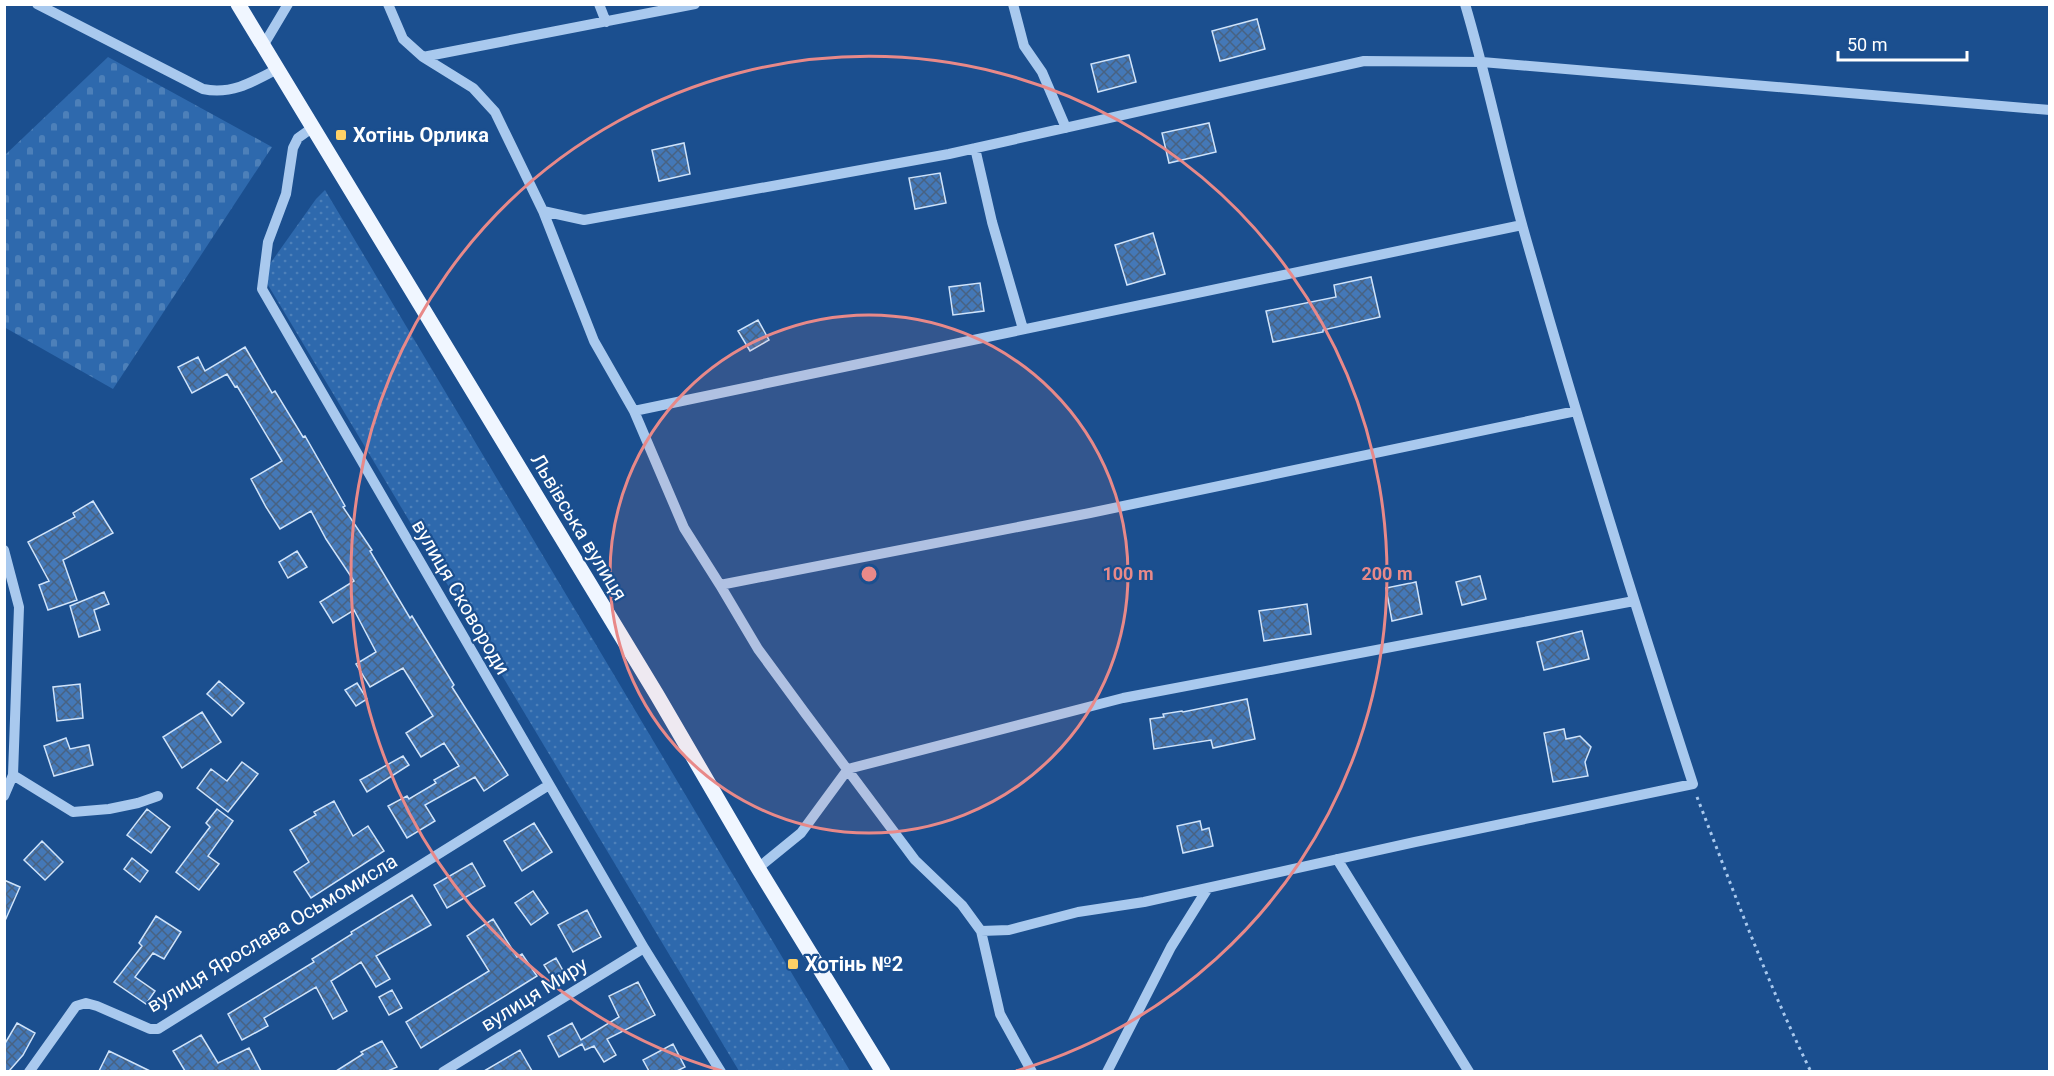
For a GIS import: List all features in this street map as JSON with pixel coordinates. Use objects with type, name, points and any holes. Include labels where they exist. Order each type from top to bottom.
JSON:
[{"type":"main road","name":"Львівська вулиця","points":[[238,4],[657,695],[758,868],[883,1071]]},
{"type":"street","points":[[37,4],[202,89],[215,92],[230,90],[251,83],[277,69]]},
{"type":"street","points":[[263,46],[288,4]]},
{"type":"street","points":[[388,4],[403,39],[423,57],[474,88],[495,111],[543,211],[594,341],[634,411],[684,528],[758,649],[915,860],[962,905],[981,930],[1000,1014],[1032,1071]]},
{"type":"street","points":[[599,4],[606,22]]},
{"type":"street","points":[[423,57],[695,4]]},
{"type":"street","points":[[1013,4],[1024,46],[1042,72],[1066,128]]},
{"type":"street","points":[[981,930],[1009,930],[1078,912],[1144,903],[1337,859],[1693,784],[1576,411],[1522,225],[1482,62],[1465,4]]},
{"type":"street","points":[[543,211],[584,220],[975,148],[1364,61],[1482,62],[2049,110]]},
{"type":"street","name":"вулиця Сковороди","points":[[312,128],[298,138],[293,148],[286,194],[268,242],[262,289],[644,948],[721,1071]]},
{"type":"street","points":[[975,148],[992,222],[1023,329]]},
{"type":"street","points":[[634,411],[1522,225]]},
{"type":"street","points":[[720,585],[1090,513],[1576,411]]},
{"type":"street","points":[[4,550],[19,607],[13,775],[4,796]]},
{"type":"street","points":[[758,868],[801,833],[848,769],[1123,698],[1634,601]]},
{"type":"street","points":[[13,775],[73,812],[109,809],[158,796]]},
{"type":"street","name":"вулиця Ярослава Осьмомисла","points":[[29,1071],[76,1006],[86,1003],[97,1006],[150,1029],[158,1029],[549,785]]},
{"type":"street","points":[[1337,859],[1469,1071]]},
{"type":"street","points":[[1107,1071],[1171,947],[1208,888]]},
{"type":"street","name":"вулиця Миру","points":[[443,1071],[644,948]]},
{"type":"path","points":[[1693,784],[1759,957],[1780,1008],[1811,1071]]},
{"type":"green space","points":[[108,57],[272,147],[113,389],[4,327],[5,155]]},
{"type":"green space","points":[[325,190],[850,1071],[739,1071],[262,275],[316,199]]},
{"type":"building","points":[[1257,19],[1265,49],[1220,61],[1212,31]]},
{"type":"building","points":[[1129,55],[1136,82],[1098,92],[1091,64]]},
{"type":"building","points":[[1209,123],[1216,152],[1169,163],[1162,133]]},
{"type":"building","points":[[684,143],[690,174],[659,181],[652,150]]},
{"type":"building","points":[[940,173],[946,203],[915,209],[909,178]]},
{"type":"building","points":[[1153,233],[1165,274],[1127,285],[1115,245]]},
{"type":"building","points":[[1371,277],[1380,317],[1273,342],[1266,311],[1336,297],[1334,285]]},
{"type":"building","points":[[980,283],[984,311],[953,315],[949,287]]},
{"type":"building","points":[[758,320],[769,340],[750,351],[738,331]]},
{"type":"building","points":[[245,347],[272,393],[275,391],[303,437],[305,436],[345,506],[343,507],[372,550],[370,551],[410,618],[412,616],[454,685],[452,687],[508,775],[484,791],[475,777],[425,805],[435,821],[407,838],[388,806],[407,796],[409,799],[436,783],[434,780],[459,766],[444,743],[421,757],[406,733],[433,716],[403,668],[370,687],[356,664],[376,652],[354,610],[333,623],[320,602],[354,581],[326,539],[311,511],[280,529],[266,507],[251,479],[282,461],[237,386],[235,387],[227,374],[192,393],[178,367],[198,357],[205,371]]},
{"type":"building","points":[[93,501],[113,533],[63,560],[77,600],[48,610],[39,585],[49,581],[28,542],[75,517],[73,513]]},
{"type":"building","points":[[297,551],[307,567],[288,578],[279,562]]},
{"type":"building","points":[[1480,576],[1486,599],[1462,605],[1456,582]]},
{"type":"building","points":[[1416,582],[1422,614],[1392,621],[1386,588]]},
{"type":"building","points":[[104,592],[109,604],[94,610],[100,630],[79,637],[70,606]]},
{"type":"building","points":[[1307,604],[1311,634],[1264,641],[1259,611]]},
{"type":"building","points":[[1582,631],[1589,659],[1544,670],[1537,642]]},
{"type":"building","points":[[219,681],[244,703],[232,716],[207,694]]},
{"type":"building","points":[[357,683],[367,699],[356,706],[345,690]]},
{"type":"building","points":[[80,684],[83,718],[57,721],[53,687]]},
{"type":"building","points":[[1247,699],[1255,739],[1213,748],[1211,740],[1154,749],[1150,719],[1164,717],[1163,714]]},
{"type":"building","points":[[202,712],[221,742],[182,768],[163,737]]},
{"type":"building","points":[[1564,729],[1566,739],[1580,736],[1591,747],[1585,762],[1588,776],[1553,782],[1544,733]]},
{"type":"building","points":[[66,738],[70,749],[89,745],[93,765],[54,776],[44,746]]},
{"type":"building","points":[[403,756],[409,765],[367,792],[360,780]]},
{"type":"building","points":[[242,762],[258,774],[228,812],[197,788],[211,769],[227,781]]},
{"type":"building","points":[[334,801],[353,836],[368,826],[384,851],[311,898],[294,872],[309,862],[290,830],[316,815],[314,812]]},
{"type":"building","points":[[147,809],[170,827],[151,853],[127,835]]},
{"type":"building","points":[[217,809],[233,821],[208,856],[219,864],[199,890],[176,872],[210,827],[206,823]]},
{"type":"building","points":[[1200,821],[1202,830],[1209,828],[1213,846],[1183,853],[1177,826]]},
{"type":"building","points":[[534,823],[552,852],[522,871],[504,841]]},
{"type":"building","points":[[42,841],[63,862],[45,880],[24,860]]},
{"type":"building","points":[[132,858],[148,871],[140,882],[124,869]]},
{"type":"building","points":[[472,863],[485,886],[447,908],[434,885]]},
{"type":"building","points":[[4,880],[20,887],[4,923]]},
{"type":"building","points":[[533,891],[548,913],[531,925],[515,903]]},
{"type":"building","points":[[412,895],[431,925],[376,956],[390,979],[376,987],[361,962],[331,981],[347,1011],[333,1019],[316,987],[264,1018],[268,1026],[242,1040],[228,1014],[314,962],[312,959],[352,934],[351,932]]},
{"type":"building","points":[[587,910],[601,937],[573,952],[558,925]]},
{"type":"building","points":[[156,916],[181,932],[164,959],[153,953],[135,977],[155,991],[146,1004],[114,982],[142,946],[139,943]]},
{"type":"building","points":[[493,919],[517,957],[522,954],[537,976],[421,1048],[406,1022],[489,971],[467,936]]},
{"type":"building","points":[[556,958],[566,976],[555,982],[544,965]]},
{"type":"building","points":[[638,982],[655,1015],[607,1039],[616,1055],[604,1062],[594,1046],[585,1050],[582,1044],[559,1057],[548,1036],[572,1023],[581,1040],[619,1017],[609,996]]},
{"type":"building","points":[[392,990],[402,1008],[389,1015],[379,997]]},
{"type":"building","points":[[17,1023],[35,1033],[23,1055],[9,1071],[4,1071],[4,1045]]},
{"type":"building","points":[[201,1035],[218,1063],[249,1048],[261,1071],[185,1071],[173,1051]]},
{"type":"building","points":[[382,1041],[397,1067],[388,1071],[336,1071],[363,1054],[361,1052]]},
{"type":"building","points":[[673,1044],[685,1067],[677,1071],[649,1071],[643,1060]]},
{"type":"building","points":[[520,1050],[532,1071],[484,1071]]},
{"type":"building","points":[[109,1051],[150,1071],[99,1071]]},
{"type":"place","name":"Хотінь Орлика","points":[[341,135]]},
{"type":"place","name":"Хотінь №2","points":[[793,964]]}]
